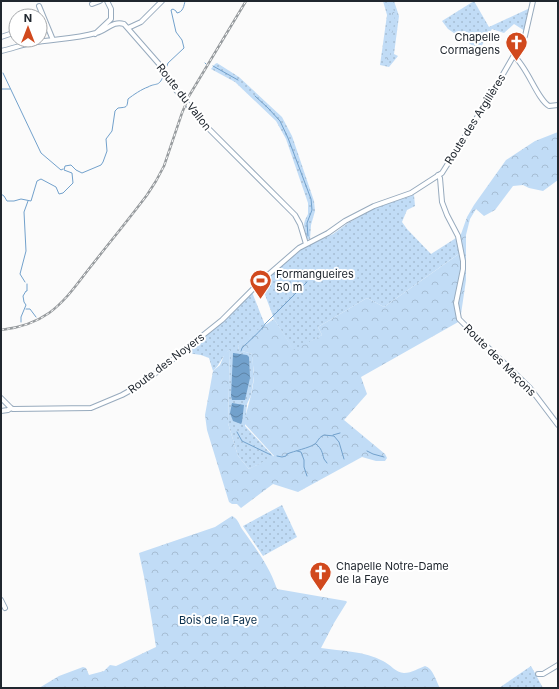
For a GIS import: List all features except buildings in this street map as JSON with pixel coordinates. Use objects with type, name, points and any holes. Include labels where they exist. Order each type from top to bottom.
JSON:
[{"type":"street","points":[[92,4],[100,1]]},
{"type":"street","points":[[95,34],[112,19],[111,9],[107,1]]},
{"type":"street","points":[[1,51],[31,43],[77,38],[95,34],[118,23],[124,24],[128,28],[141,22],[162,1]]},
{"type":"street","name":"Route des Argillères","points":[[306,244],[374,206],[411,193],[444,170],[525,36],[533,1]]},
{"type":"street","points":[[39,6],[53,40]]},
{"type":"street","name":"Route du Vallon","points":[[128,28],[163,70],[176,90],[202,122],[295,215],[300,224],[306,244]]},
{"type":"street","points":[[514,56],[522,64],[543,101],[549,106],[558,105]]},
{"type":"street","name":"Route des Maçons","points":[[438,175],[440,178],[442,202],[446,215],[458,236],[463,261],[462,278],[456,303],[459,318],[530,388],[558,425]]},
{"type":"street","name":"Route des Noyers","points":[[11,408],[19,410],[61,407],[90,408],[132,391],[222,320],[261,281],[295,251],[306,244]]},
{"type":"street","points":[[1,398],[11,408],[1,411]]},
{"type":"street","points":[[1,600],[5,608]]},
{"type":"street","points":[[538,674],[543,674],[558,665]]},
{"type":"green space","points":[[383,1],[394,1],[399,16],[394,54],[398,56],[389,67],[380,65],[387,15]]},
{"type":"green space","points":[[387,1],[390,1],[395,14],[389,62],[386,62],[392,15]]},
{"type":"green space","points":[[474,1],[489,27],[530,8],[525,31],[514,24],[504,33],[492,29],[479,50],[448,29],[442,21]]},
{"type":"green space","points":[[217,63],[239,77],[282,117],[292,136],[314,201],[315,211],[311,225],[310,239],[305,238],[304,224],[308,214],[308,203],[286,139],[276,121],[235,82],[211,69]]},
{"type":"green space","points":[[558,132],[558,180],[543,191],[523,185],[513,186],[495,210],[484,216],[476,209],[470,219],[466,235],[466,280],[460,321],[361,377],[367,394],[344,420],[385,454],[387,458],[385,461],[376,461],[362,457],[298,492],[273,484],[241,508],[237,504],[232,504],[229,502],[207,430],[205,415],[213,371],[220,365],[225,353],[230,350],[228,423],[238,456],[249,469],[274,456],[244,423],[254,373],[252,354],[239,350],[238,346],[249,336],[274,319],[294,350],[322,335],[318,327],[367,298],[384,307],[463,251],[460,237],[467,217],[506,160],[535,141]]},
{"type":"green space","points":[[414,195],[415,206],[407,210],[402,222],[407,229],[431,254],[456,238],[460,253],[384,307],[367,298],[318,327],[322,335],[294,351],[274,319],[261,284],[300,250],[333,234],[348,223],[377,207]]},
{"type":"green space","points":[[252,292],[265,325],[238,346],[239,350],[252,354],[254,376],[251,395],[247,404],[245,426],[274,457],[249,469],[238,456],[228,423],[230,350],[225,354],[213,371],[209,358],[185,352]]},
{"type":"green space","points":[[282,505],[297,537],[263,556],[243,526]]},
{"type":"green space","name":"Bois de la Faye","points":[[232,516],[237,520],[262,558],[274,580],[277,589],[347,602],[321,648],[369,655],[386,662],[401,673],[410,672],[425,666],[428,667],[440,688],[39,688],[59,676],[83,667],[86,668],[89,675],[104,671],[110,665],[116,666],[156,647],[139,553],[215,527]]},
{"type":"green space","points":[[531,666],[543,688],[499,688]]},
{"type":"water","points":[[233,353],[247,355],[249,357],[250,378],[245,400],[232,400]]},
{"type":"water","points":[[232,403],[244,405],[241,424],[233,421],[230,413]]},
{"type":"waterway","points":[[165,71],[168,63],[184,48],[182,40],[176,32],[171,10],[173,9],[177,13],[181,11],[185,1]]},
{"type":"waterway","points":[[213,66],[238,80]]},
{"type":"waterway","points":[[3,73],[41,153],[61,170],[63,169]]},
{"type":"waterway","points":[[1,194],[7,201],[21,199],[31,201],[37,181],[41,179],[56,187],[59,194],[63,193],[73,183],[72,173],[64,170],[65,166],[71,165],[82,173],[101,165],[107,151],[106,139],[112,131],[115,111],[118,108],[126,106],[128,99],[138,92],[158,84],[164,74]]},
{"type":"waterway","points":[[1,89],[10,89]]},
{"type":"waterway","points":[[255,96],[280,121],[288,138],[311,199],[312,210],[307,223],[308,236]]},
{"type":"waterway","points":[[25,282],[20,274],[26,251],[24,212],[28,201]]},
{"type":"waterway","points":[[241,351],[242,348],[307,282]]},
{"type":"waterway","points":[[21,322],[21,317],[26,305],[23,296],[27,291],[27,284]]},
{"type":"waterway","points":[[26,309],[30,309],[36,317]]},
{"type":"waterway","points":[[237,432],[242,441],[271,455]]},
{"type":"waterway","points":[[333,435],[340,433]]},
{"type":"waterway","points":[[277,456],[286,456],[287,454],[315,444],[324,435],[334,436],[339,442],[344,459]]},
{"type":"waterway","points":[[316,444],[321,449],[327,463]]},
{"type":"waterway","points":[[297,451],[301,452],[307,476]]},
{"type":"waterway","points":[[367,451],[384,457]]},
{"type":"railway","points":[[1,330],[14,328],[32,322],[44,317],[55,308],[72,290],[147,195],[164,166],[189,96],[246,1]]},
{"type":"place","name":"Chapelle Cormagens","points":[[516,62]]},
{"type":"place","name":"Formangueires 50 m","points":[[260,300]]},
{"type":"place","name":"Chapelle Notre-Dame de la Faye","points":[[320,592]]}]
